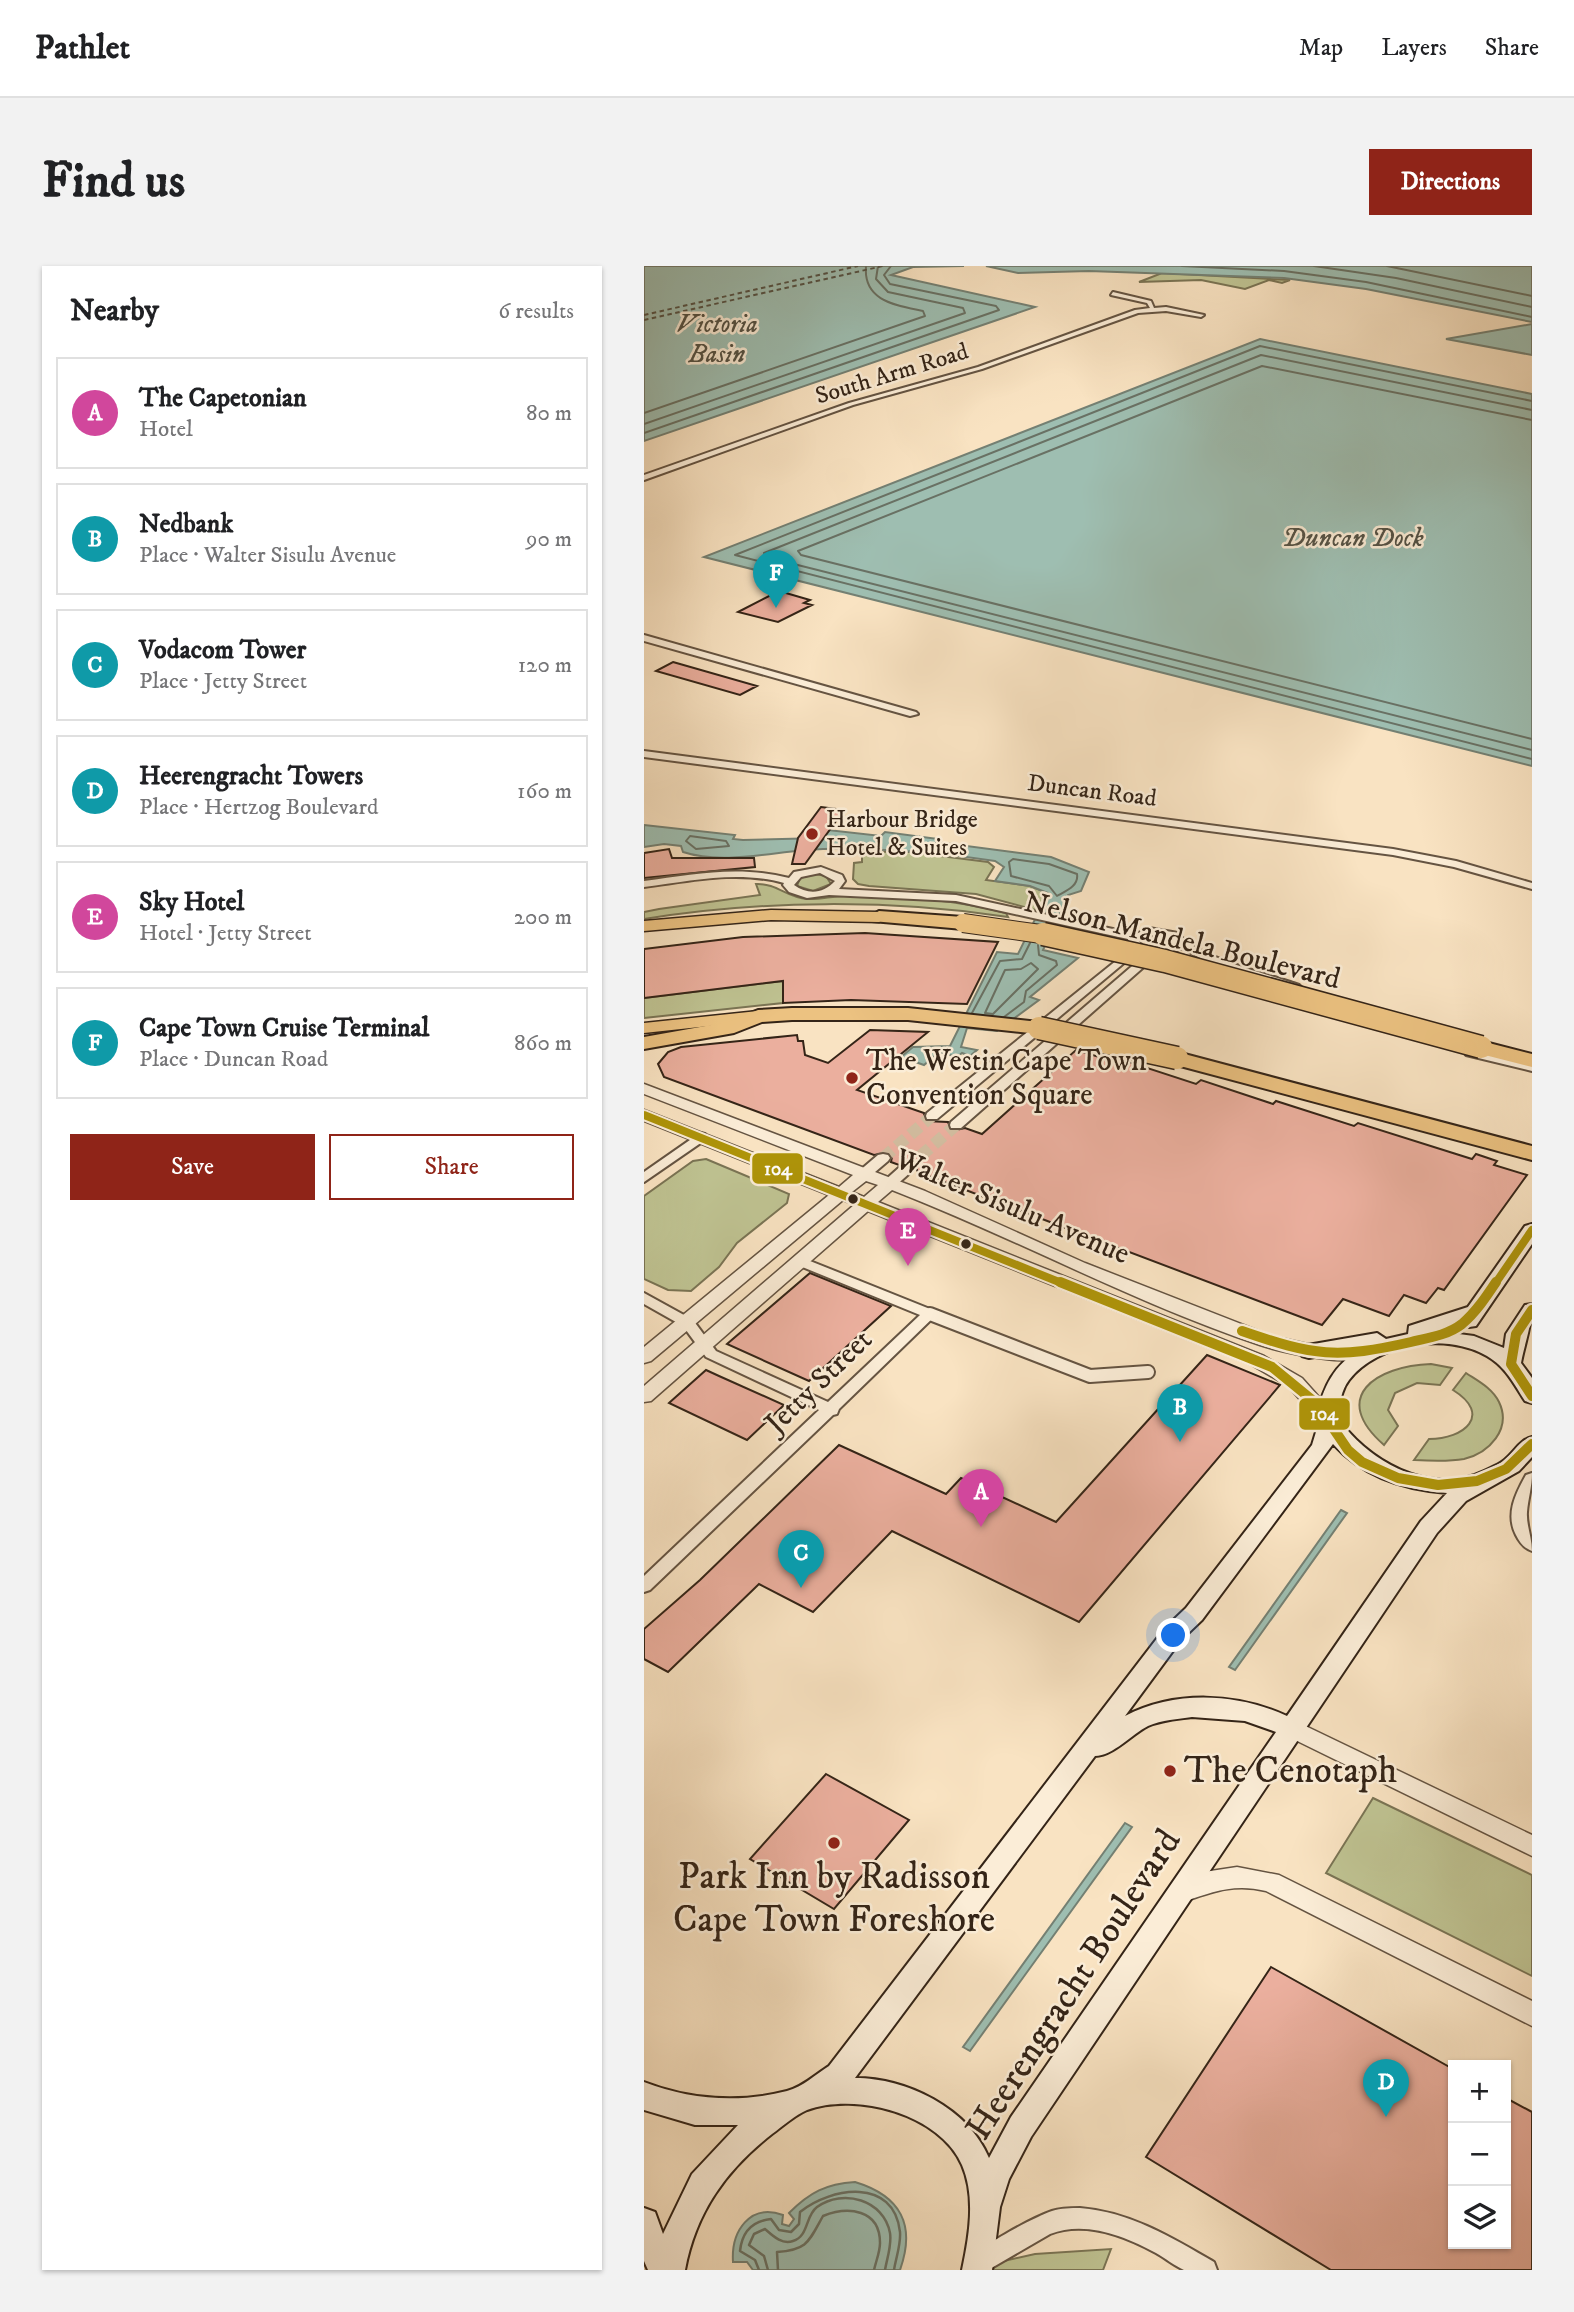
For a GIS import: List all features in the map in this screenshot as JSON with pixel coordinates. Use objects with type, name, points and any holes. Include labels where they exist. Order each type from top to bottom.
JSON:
[{"type":"highway","name":"Nelson Mandela Boulevard","points":[[879,917],[977,925],[1079,941],[1532,1061]]},
{"type":"highway","points":[[644,1043],[734,1027],[763,1016],[908,1014],[995,1021],[1082,1036],[1306,1090],[1532,1153]]},
{"type":"main road","name":"Nelson Mandela Boulevard","points":[[644,926],[771,915],[879,917]]},
{"type":"main road","points":[[644,1028],[763,1016]]},
{"type":"main road","points":[[670,2270],[685,2213],[709,2175],[749,2133],[839,2076],[851,2062],[1173,1633],[1194,1614],[1302,1475],[1322,1447],[1342,1374],[1364,1353],[1392,1343],[1454,1332],[1466,1325],[1532,1230]]},
{"type":"main road","points":[[1511,1364],[1516,1334],[1532,1310]]},
{"type":"main road","points":[[1308,1352],[1434,1328],[1475,1312]]},
{"type":"main road","points":[[1423,1338],[1468,1342],[1483,1347],[1511,1364],[1529,1388]]},
{"type":"main road","points":[[1328,1419],[1349,1451],[1392,1475],[1430,1484],[1488,1479]]},
{"type":"main road","name":"Heerengracht Boulevard","points":[[985,2206],[1007,2148],[1438,1515],[1458,1495],[1515,1464],[1532,1444]]},
{"type":"main road","points":[[1072,1771],[1119,1730],[1141,1719],[1183,1708],[1222,1706],[1241,1709],[1272,1718],[1293,1729]]},
{"type":"main road","points":[[644,2096],[682,2111],[710,2112],[743,2111],[846,2090],[907,2099],[925,2109],[961,2138],[973,2156],[985,2206],[978,2266]]},
{"type":"main road","points":[[644,2223],[663,2270]]},
{"type":"street","name":"South Arm Road","points":[[1113,295],[1149,302],[1152,308]]},
{"type":"street","name":"South Arm Road","points":[[644,478],[851,404],[980,368],[1137,311],[1152,308],[1201,315]]},
{"type":"street","points":[[644,638],[913,714]]},
{"type":"street","name":"Duncan Road","points":[[644,754],[1393,852],[1456,864],[1532,886]]},
{"type":"street","points":[[782,867],[789,880],[790,889],[803,895],[829,892],[956,898],[1061,922],[1135,943],[1148,953],[1167,952],[1206,957],[1282,981],[1347,1016],[1426,1041],[1532,1068]]},
{"type":"street","points":[[644,884],[782,867],[805,872],[828,872],[855,890],[885,894]]},
{"type":"street","points":[[739,874],[768,875],[789,880],[805,872]]},
{"type":"street","points":[[829,892],[840,881]]},
{"type":"street","points":[[932,1116],[1135,943],[1143,932],[1163,931],[1174,935],[1179,942],[1206,957]]},
{"type":"street","points":[[956,1125],[1142,963],[1167,952],[1179,942]]},
{"type":"street","name":"Walter Sisulu Avenue","points":[[644,1089],[919,1195],[1079,1267],[1267,1341],[1308,1352],[1364,1353]]},
{"type":"street","name":"Walter Sisulu Avenue","points":[[644,1115],[1272,1367],[1295,1382],[1328,1419]]},
{"type":"street","points":[[644,1178],[700,1137]]},
{"type":"street","points":[[644,1357],[883,1158]]},
{"type":"street","points":[[644,1396],[907,1168]]},
{"type":"street","name":"Jetty Street","points":[[644,1586],[930,1314],[800,1261]]},
{"type":"street","points":[[644,1298],[688,1323],[711,1354],[832,1410]]},
{"type":"street","points":[[930,1314],[1090,1376],[1148,1372]]},
{"type":"street","points":[[1532,1479],[1518,1508],[1520,1522],[1532,1545]]},
{"type":"street","points":[[1293,1729],[1532,1846]]},
{"type":"street","points":[[1180,1894],[1217,1878],[1256,1877],[1271,1882],[1532,2014]]},
{"type":"street","points":[[978,2266],[1059,2220],[1100,2220],[1138,2231],[1206,2270]]},
{"type":"green space","points":[[1162,273],[1290,280],[1282,283],[1269,280],[1245,289],[1201,280],[1139,282]]},
{"type":"green space","points":[[901,851],[988,862],[994,867],[986,880],[1030,886],[1048,893],[1039,911],[976,894],[869,886],[858,884],[853,879],[854,863],[862,862],[862,853]]},
{"type":"green space","points":[[815,874],[826,876],[831,884],[813,891],[797,886],[800,878]]},
{"type":"green space","points":[[756,884],[807,899],[844,896],[926,899],[986,908],[1006,913],[1008,917],[918,907],[826,904],[734,908],[644,919],[644,912],[760,895]]},
{"type":"green space","points":[[783,981],[783,1003],[644,1018],[644,998]]},
{"type":"green space","points":[[706,1159],[789,1194],[787,1203],[737,1243],[719,1267],[691,1291],[668,1290],[644,1279],[644,1196],[693,1161]]},
{"type":"green space","points":[[1431,1364],[1452,1368],[1440,1385],[1417,1383],[1395,1393],[1388,1410],[1398,1426],[1384,1445],[1368,1428],[1360,1412],[1360,1399],[1366,1387],[1377,1378],[1393,1371]]},
{"type":"green space","points":[[1466,1373],[1489,1389],[1499,1402],[1503,1421],[1496,1438],[1482,1451],[1464,1459],[1414,1460],[1429,1439],[1453,1435],[1469,1424],[1471,1408],[1465,1399],[1453,1390]]},
{"type":"green space","points":[[1373,1798],[1532,1875],[1532,1976],[1326,1873]]},
{"type":"green space","points":[[1111,2249],[1103,2270],[993,2270],[995,2263],[1035,2254]]},
{"type":"water","name":"Victoria Basin","points":[[644,266],[964,266],[913,267],[891,275],[1035,307],[644,441]]},
{"type":"water","points":[[986,266],[1532,266],[1532,322],[1366,289],[1284,278],[1089,271],[1018,273]]},
{"type":"water","points":[[1532,324],[1532,355],[1446,339]]},
{"type":"water","name":"Duncan Dock","points":[[1260,339],[1532,394],[1532,766],[704,557]]},
{"type":"water","points":[[644,825],[735,835],[733,839],[743,840],[822,838],[828,830],[881,836],[885,832],[938,839],[936,842],[1051,857],[1089,872],[1081,891],[1068,895],[1043,950],[1078,958],[1030,997],[1039,1000],[997,1031],[967,1028],[961,1047],[977,1050],[970,1056],[962,1053],[957,1057],[939,1052],[924,1065],[901,1057],[913,1047],[950,1046],[997,952],[1018,954],[1048,893],[1030,886],[995,881],[1004,867],[995,861],[867,849],[806,850],[717,858],[683,852],[681,846],[664,844],[644,847]]},
{"type":"water","points":[[1341,1510],[1347,1513],[1235,1670],[1229,1667]]},
{"type":"water","points":[[1125,1823],[1132,1827],[970,2051],[963,2047]]},
{"type":"water","points":[[855,2182],[884,2195],[901,2214],[906,2239],[900,2270],[753,2270],[747,2262],[733,2262],[739,2230],[752,2216],[771,2212],[783,2215],[782,2224],[789,2226],[794,2219],[789,2213],[811,2194],[827,2187]]},
{"type":"building","points":[[779,591],[810,600],[804,603],[812,605],[778,622],[738,612]]},
{"type":"building","points":[[673,662],[757,686],[740,695],[656,671]]},
{"type":"building","points":[[821,807],[844,810],[805,864],[792,864],[798,838]]},
{"type":"building","points":[[669,849],[672,858],[754,858],[755,867],[644,878],[644,853]]},
{"type":"building","points":[[865,933],[998,942],[967,1004],[851,1000],[783,1003],[783,981],[644,998],[644,949],[743,937]]},
{"type":"building","points":[[870,1030],[928,1032],[857,1090],[924,1113],[925,1121],[948,1122],[951,1131],[965,1128],[982,1134],[1076,1050],[1119,1063],[1123,1060],[1196,1084],[1201,1080],[1273,1104],[1276,1101],[1354,1126],[1358,1123],[1472,1159],[1476,1154],[1497,1161],[1494,1165],[1527,1175],[1444,1290],[1438,1288],[1426,1303],[1404,1295],[1389,1316],[1343,1299],[1322,1325],[918,1172],[913,1162],[899,1165],[891,1162],[889,1152],[874,1155],[664,1077],[658,1064],[668,1052],[681,1047],[797,1035],[798,1041],[803,1041],[805,1055],[828,1063]]},
{"type":"building","points":[[810,1273],[891,1306],[809,1381],[727,1344]]},
{"type":"building","points":[[1207,1355],[1280,1385],[1079,1622],[892,1531],[813,1612],[759,1584],[668,1672],[644,1659],[644,1629],[700,1580],[839,1445],[946,1494],[961,1478],[1056,1522]]},
{"type":"building","points":[[706,1370],[784,1405],[747,1440],[669,1403]]},
{"type":"building","name":"Park Inn by Radisson Cape Town Foreshore","points":[[826,1774],[909,1820],[834,1909],[750,1859]]},
{"type":"building","points":[[1271,1967],[1448,2066],[1448,2249],[1511,2249],[1511,2101],[1532,2112],[1532,2270],[1331,2270],[1146,2157]]},
{"type":"ferry route","points":[[644,315],[858,266]]},
{"type":"ferry route","points":[[644,320],[883,266]]},
{"type":"tunnel","points":[[883,1158],[932,1116]]},
{"type":"tunnel","points":[[907,1168],[956,1125]]},
{"type":"transit line","name":"104","points":[[644,1115],[1272,1367],[1316,1403],[1348,1450],[1379,1471],[1418,1483],[1458,1485],[1477,1481],[1506,1469],[1532,1444]]},
{"type":"transit line","name":"104","points":[[1242,1331],[1286,1346],[1332,1355],[1363,1353],[1443,1334],[1460,1326],[1475,1312],[1532,1230]]},
{"type":"transit line","name":"104","points":[[1532,1310],[1516,1334],[1511,1364],[1532,1396]]},
{"type":"place","name":"Cape Town Cruise Terminal","points":[[776,608]]},
{"type":"place","name":"Harbour Bridge Hotel & Suites","points":[[812,834]]},
{"type":"place","name":"The Westin Cape Town Convention Square","points":[[852,1078]]},
{"type":"place","name":"Sky Hotel","points":[[908,1266]]},
{"type":"place","name":"Nedbank","points":[[1180,1442]]},
{"type":"place","name":"The Capetonian","points":[[981,1527]]},
{"type":"place","name":"Vodacom Tower","points":[[801,1588]]},
{"type":"place","name":"The Cenotaph","points":[[1170,1771]]},
{"type":"place","name":"Park Inn by Radisson Cape Town Foreshore","points":[[834,1843]]},
{"type":"place","name":"Heerengracht Towers","points":[[1386,2117]]}]
